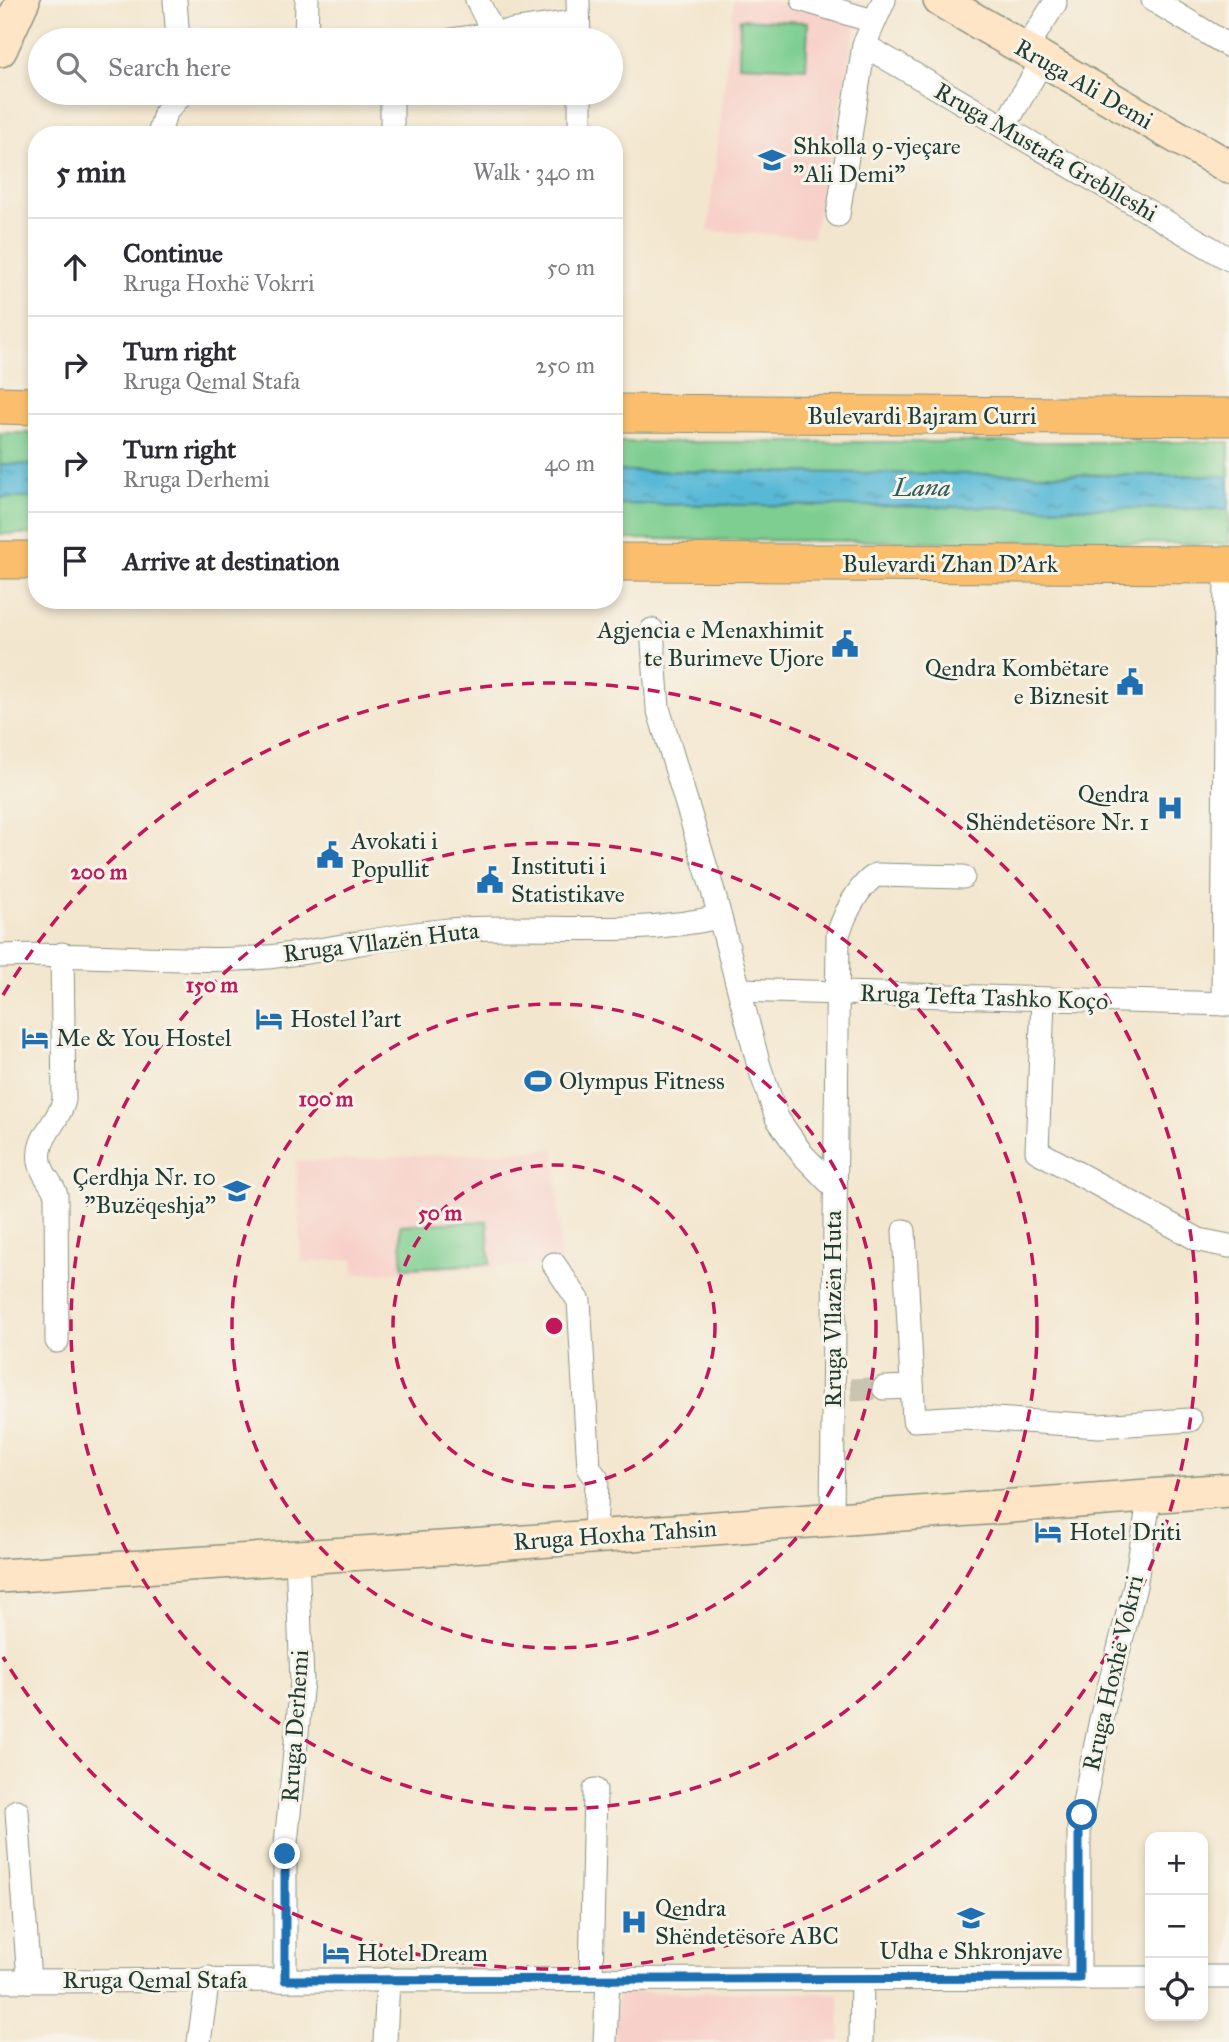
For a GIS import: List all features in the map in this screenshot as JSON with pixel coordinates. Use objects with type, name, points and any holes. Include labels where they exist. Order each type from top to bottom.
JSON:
[{"type":"main road","points":[[0,50],[23,0]]},
{"type":"main road","name":"Rruga Ali Demi","points":[[940,0],[1229,167]]},
{"type":"main road","points":[[0,405],[28,405]]},
{"type":"main road","name":"Bulevardi Bajram Curri","points":[[623,413],[1229,417]]},
{"type":"main road","points":[[0,560],[28,560]]},
{"type":"main road","name":"Bulevardi Zhan D'Ark","points":[[623,562],[1228,565]]},
{"type":"main road","name":"Rruga Hoxha Tahsin","points":[[0,1576],[832,1520],[1229,1490]]},
{"type":"street","points":[[175,0],[177,28]]},
{"type":"street","points":[[306,28],[307,0]]},
{"type":"street","points":[[477,0],[491,28]]},
{"type":"street","points":[[803,0],[873,21]]},
{"type":"street","points":[[838,215],[864,45],[884,0]]},
{"type":"street","points":[[1153,0],[1229,46]]},
{"type":"street","points":[[1004,127],[1055,3]]},
{"type":"street","points":[[530,28],[578,20]]},
{"type":"street","name":"Rruga Mustafa Greblleshi","points":[[864,45],[1229,259]]},
{"type":"street","points":[[162,124],[175,105]]},
{"type":"street","points":[[392,105],[392,126]]},
{"type":"street","points":[[580,105],[580,126]]},
{"type":"street","points":[[1226,1004],[1228,565]]},
{"type":"street","name":"Rruga Vllazën Huta","points":[[652,630],[658,708],[740,990],[759,1066],[777,1118],[802,1154],[834,1187],[842,1391],[832,1520]]},
{"type":"street","points":[[834,1187],[836,993],[838,934],[843,920],[868,880],[876,876],[963,877]]},
{"type":"street","name":"Rruga Vllazën Huta","points":[[0,957],[62,954],[240,959],[345,948],[461,929],[649,927],[719,917]]},
{"type":"street","points":[[57,1341],[56,1195],[40,1158],[46,1131],[57,1117],[64,1100],[62,954]]},
{"type":"street","name":"Rruga Tefta Tashko Koço","points":[[740,990],[1226,1004]]},
{"type":"street","points":[[1042,999],[1037,1151],[1199,1240],[1229,1246]]},
{"type":"street","points":[[904,1231],[914,1420],[964,1417],[1100,1426],[1190,1420]]},
{"type":"street","points":[[554,1264],[579,1301],[589,1468],[597,1479],[596,1536]]},
{"type":"street","points":[[884,1388],[912,1387]]},
{"type":"street","name":"Rruga Hoxhë Vokrri","points":[[1079,1978],[1079,1828],[1101,1719],[1135,1586],[1150,1495]]},
{"type":"street","name":"Rruga Derhemi","points":[[285,1980],[285,1854],[302,1681],[298,1557]]},
{"type":"street","points":[[595,1790],[600,1979],[606,2042]]},
{"type":"street","points":[[17,1811],[29,1981]]},
{"type":"street","points":[[1208,1978],[1229,1977]]},
{"type":"street","points":[[199,2042],[208,1978]]},
{"type":"street","name":"Rruga Qemal Stafa","points":[[0,1981],[208,1978],[1145,1978]]},
{"type":"street","points":[[385,2042],[388,1979]]},
{"type":"street","points":[[861,2042],[862,1979]]},
{"type":"shaded area","name":"Shkolla 9-vjeçare \"Ali Demi\"","points":[[734,0],[767,0],[857,22],[813,237],[708,231]]},
{"type":"shaded area","points":[[555,1149],[561,1264],[354,1274],[353,1259],[301,1262],[296,1162]]},
{"type":"shaded area","points":[[618,1992],[839,1993],[840,2042],[615,2042]]},
{"type":"green space","points":[[740,19],[808,22],[806,68],[739,65]]},
{"type":"green space","points":[[0,433],[28,433],[28,465],[0,464]]},
{"type":"green space","points":[[623,442],[1229,442],[1229,476],[623,471]]},
{"type":"green space","points":[[0,498],[28,498],[28,534],[0,534]]},
{"type":"green space","points":[[623,504],[1229,509],[1229,544],[623,539]]},
{"type":"green space","points":[[487,1221],[490,1264],[403,1268],[400,1225]]},
{"type":"water","points":[[0,464],[28,465],[28,498],[0,498]]},
{"type":"water","name":"Lana","points":[[623,471],[1229,476],[1229,509],[623,504]]},
{"type":"tunnel","points":[[851,1390],[884,1388]]},
{"type":"place","name":"Shkolla 9-vjeçare \"Ali Demi\"","points":[[772,160]]},
{"type":"place","name":"Agjencia e Menaxhimit te Burimeve Ujore","points":[[845,644]]},
{"type":"place","name":"Qendra Kombëtare e Biznesit","points":[[1130,682]]},
{"type":"place","name":"Qendra Shëndetësore Nr. 1","points":[[1170,808]]},
{"type":"place","name":"Avokati i Popullit","points":[[330,855]]},
{"type":"place","name":"Instituti i Statistikave","points":[[490,880]]},
{"type":"place","name":"Hostel l’art","points":[[269,1019]]},
{"type":"place","name":"Me & You Hostel","points":[[35,1038]]},
{"type":"place","name":"Olympus Fitness","points":[[538,1081]]},
{"type":"place","name":"Çerdhja Nr. 10 \"Buzëqeshja\"","points":[[237,1191]]},
{"type":"place","name":"Hotel Driti","points":[[1048,1532]]},
{"type":"place","name":"Udha e Shkronjave","points":[[971,1918]]},
{"type":"place","name":"Qendra Shëndetësore ABC","points":[[634,1922]]},
{"type":"place","name":"Hotel Dream","points":[[336,1953]]},
{"type":"route","points":[[285,1854],[285,1980],[1079,1978],[1079,1828],[1082,1815]]}]
